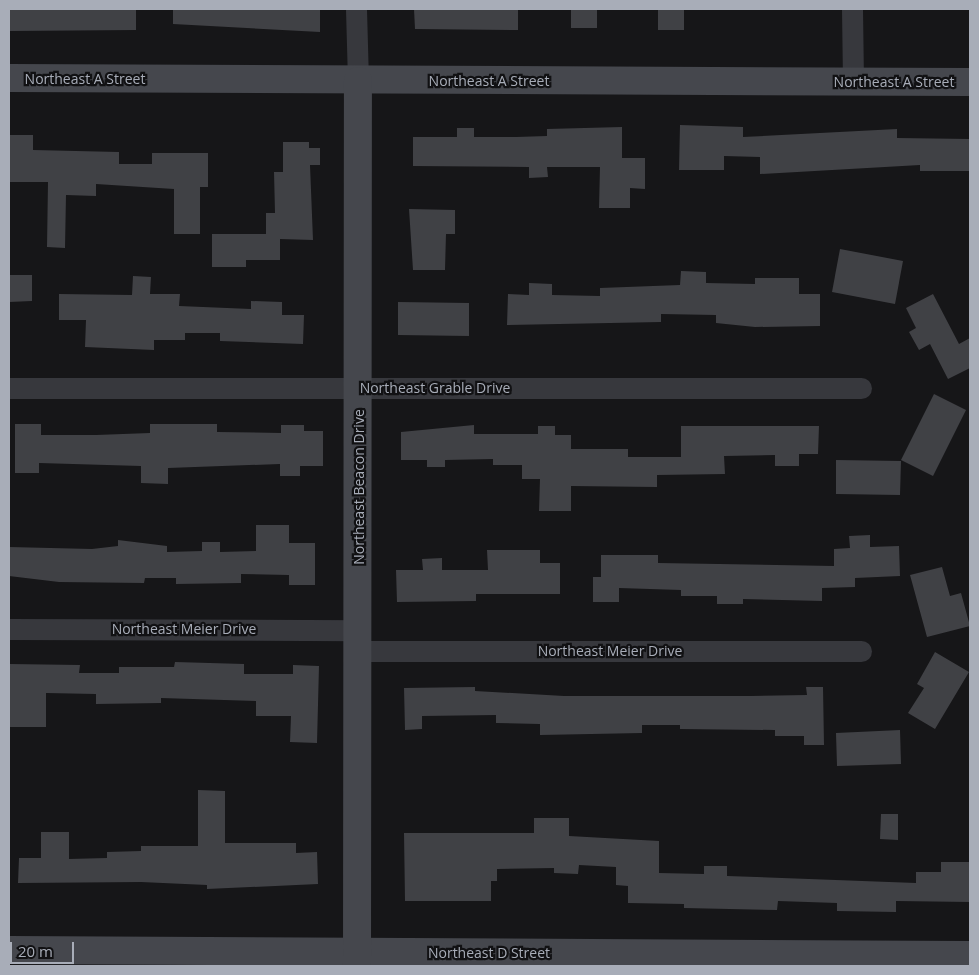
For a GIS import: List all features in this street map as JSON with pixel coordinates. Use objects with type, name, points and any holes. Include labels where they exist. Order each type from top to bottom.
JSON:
[{"type":"street","name":"Northeast Beacon Drive","points":[[356,9],[359,388],[357,960]]},
{"type":"street","points":[[852,9],[853,82]]},
{"type":"street","name":"Northeast A Street","points":[[9,78],[358,81],[970,82]]},
{"type":"street","name":"Northeast Grable Drive","points":[[9,388],[862,388]]},
{"type":"street","name":"Northeast Meier Drive","points":[[9,629],[358,640],[861,651]]},
{"type":"street","name":"Northeast D Street","points":[[9,950],[357,960],[603,960],[970,955]]},
{"type":"building","points":[[9,9],[136,9],[136,30],[9,31]]},
{"type":"building","points":[[173,9],[320,9],[320,32],[173,24]]},
{"type":"building","points":[[414,9],[518,9],[518,30],[415,29]]},
{"type":"building","points":[[571,9],[597,9],[597,28],[571,28]]},
{"type":"building","points":[[658,9],[684,9],[684,30],[658,30]]},
{"type":"building","points":[[680,125],[743,127],[743,137],[897,129],[897,138],[970,139],[970,171],[920,171],[920,165],[760,174],[760,157],[724,156],[724,170],[679,170]]},
{"type":"building","points":[[622,127],[622,158],[645,158],[645,189],[630,188],[630,208],[599,208],[600,167],[547,167],[548,177],[529,178],[529,167],[413,166],[413,137],[457,137],[457,128],[474,128],[474,137],[516,137],[547,136],[547,129]]},
{"type":"building","points":[[9,135],[33,135],[33,150],[119,152],[119,164],[152,164],[152,153],[208,153],[208,187],[200,187],[200,234],[174,234],[174,189],[96,184],[96,196],[66,195],[65,248],[47,247],[48,182],[9,182]]},
{"type":"building","points":[[283,142],[309,142],[309,148],[320,148],[320,165],[310,165],[313,240],[280,239],[280,260],[246,260],[246,267],[212,267],[212,234],[266,234],[266,213],[275,213],[274,172],[283,172]]},
{"type":"building","points":[[409,209],[455,210],[455,234],[446,234],[445,270],[413,270]]},
{"type":"building","points":[[840,249],[903,261],[895,304],[832,292]]},
{"type":"building","points":[[681,271],[706,272],[706,283],[755,284],[755,278],[799,278],[799,294],[820,294],[820,326],[755,327],[716,323],[716,315],[661,314],[661,322],[507,325],[508,294],[529,295],[529,283],[552,284],[552,295],[600,296],[600,288],[680,285]]},
{"type":"building","points":[[9,275],[32,275],[32,301],[9,302]]},
{"type":"building","points":[[133,276],[151,277],[150,294],[180,294],[179,306],[251,309],[251,301],[282,302],[282,315],[304,315],[303,344],[220,341],[220,333],[185,333],[185,340],[154,340],[154,350],[85,347],[86,320],[59,320],[59,294],[132,295]]},
{"type":"building","points":[[933,294],[959,344],[970,338],[970,368],[948,379],[930,344],[919,350],[909,332],[916,328],[906,308]]},
{"type":"building","points":[[398,302],[469,303],[469,336],[398,335]]},
{"type":"building","points":[[934,394],[966,410],[933,476],[901,460]]},
{"type":"building","points":[[15,424],[41,424],[41,435],[150,433],[150,424],[217,424],[217,432],[281,433],[281,425],[304,425],[304,431],[323,431],[323,466],[300,466],[300,476],[280,476],[280,464],[168,468],[168,484],[141,483],[141,466],[39,463],[39,473],[15,473]]},
{"type":"building","points":[[474,425],[474,434],[538,434],[538,426],[555,426],[555,435],[571,435],[571,449],[628,449],[628,457],[681,457],[681,426],[819,426],[818,454],[799,454],[799,466],[775,466],[775,455],[724,456],[725,474],[657,475],[657,487],[571,486],[571,511],[539,511],[540,479],[522,479],[522,465],[493,465],[493,459],[445,460],[445,467],[427,467],[427,460],[401,460],[401,432]]},
{"type":"building","points":[[836,460],[901,461],[900,495],[836,494]]},
{"type":"building","points":[[256,525],[289,525],[289,543],[315,543],[315,585],[289,585],[289,575],[241,574],[241,583],[176,584],[176,578],[145,578],[144,583],[59,582],[9,576],[9,547],[92,549],[118,546],[118,540],[167,546],[167,552],[202,551],[202,542],[220,542],[220,552],[256,551]]},
{"type":"building","points":[[870,535],[870,547],[899,546],[900,576],[855,578],[855,587],[822,588],[822,601],[743,599],[743,604],[717,604],[717,596],[681,596],[681,590],[619,588],[619,602],[593,602],[593,577],[601,577],[601,555],[658,555],[658,563],[834,566],[834,549],[850,548],[849,536]]},
{"type":"building","points":[[487,550],[540,550],[540,563],[560,563],[560,594],[476,594],[476,601],[397,602],[396,570],[423,570],[422,559],[442,558],[442,570],[488,570]]},
{"type":"building","points":[[942,567],[950,596],[961,593],[970,626],[927,637],[910,575]]},
{"type":"building","points":[[935,652],[969,672],[935,729],[908,713],[924,688],[917,684]]},
{"type":"building","points":[[175,662],[244,664],[244,674],[293,674],[293,665],[319,666],[317,743],[290,742],[291,716],[256,716],[256,701],[161,698],[161,703],[96,704],[96,694],[46,693],[46,727],[9,727],[9,664],[80,665],[79,673],[119,673],[119,667],[174,667]]},
{"type":"building","points":[[475,687],[475,691],[564,696],[751,696],[807,695],[806,687],[823,687],[824,745],[804,745],[804,736],[775,736],[775,730],[680,729],[680,725],[642,725],[642,733],[540,735],[540,724],[496,723],[496,715],[422,716],[422,729],[405,730],[404,688]]},
{"type":"building","points":[[900,730],[901,764],[837,766],[836,733]]},
{"type":"building","points":[[198,790],[225,791],[225,843],[296,843],[296,853],[317,852],[318,884],[207,889],[207,885],[141,882],[18,883],[19,858],[41,858],[41,832],[69,832],[69,859],[107,858],[107,852],[141,851],[141,846],[198,846]]},
{"type":"building","points":[[881,814],[898,814],[898,840],[880,839]]},
{"type":"building","points":[[534,818],[569,818],[569,836],[659,841],[659,873],[704,874],[704,866],[727,866],[727,876],[916,883],[916,872],[941,872],[941,862],[970,862],[970,902],[896,901],[896,912],[837,911],[837,903],[778,901],[777,910],[684,908],[684,904],[628,903],[628,886],[616,885],[616,867],[579,865],[578,874],[554,873],[554,868],[497,869],[497,881],[491,881],[491,901],[405,901],[404,833],[534,833]]}]
